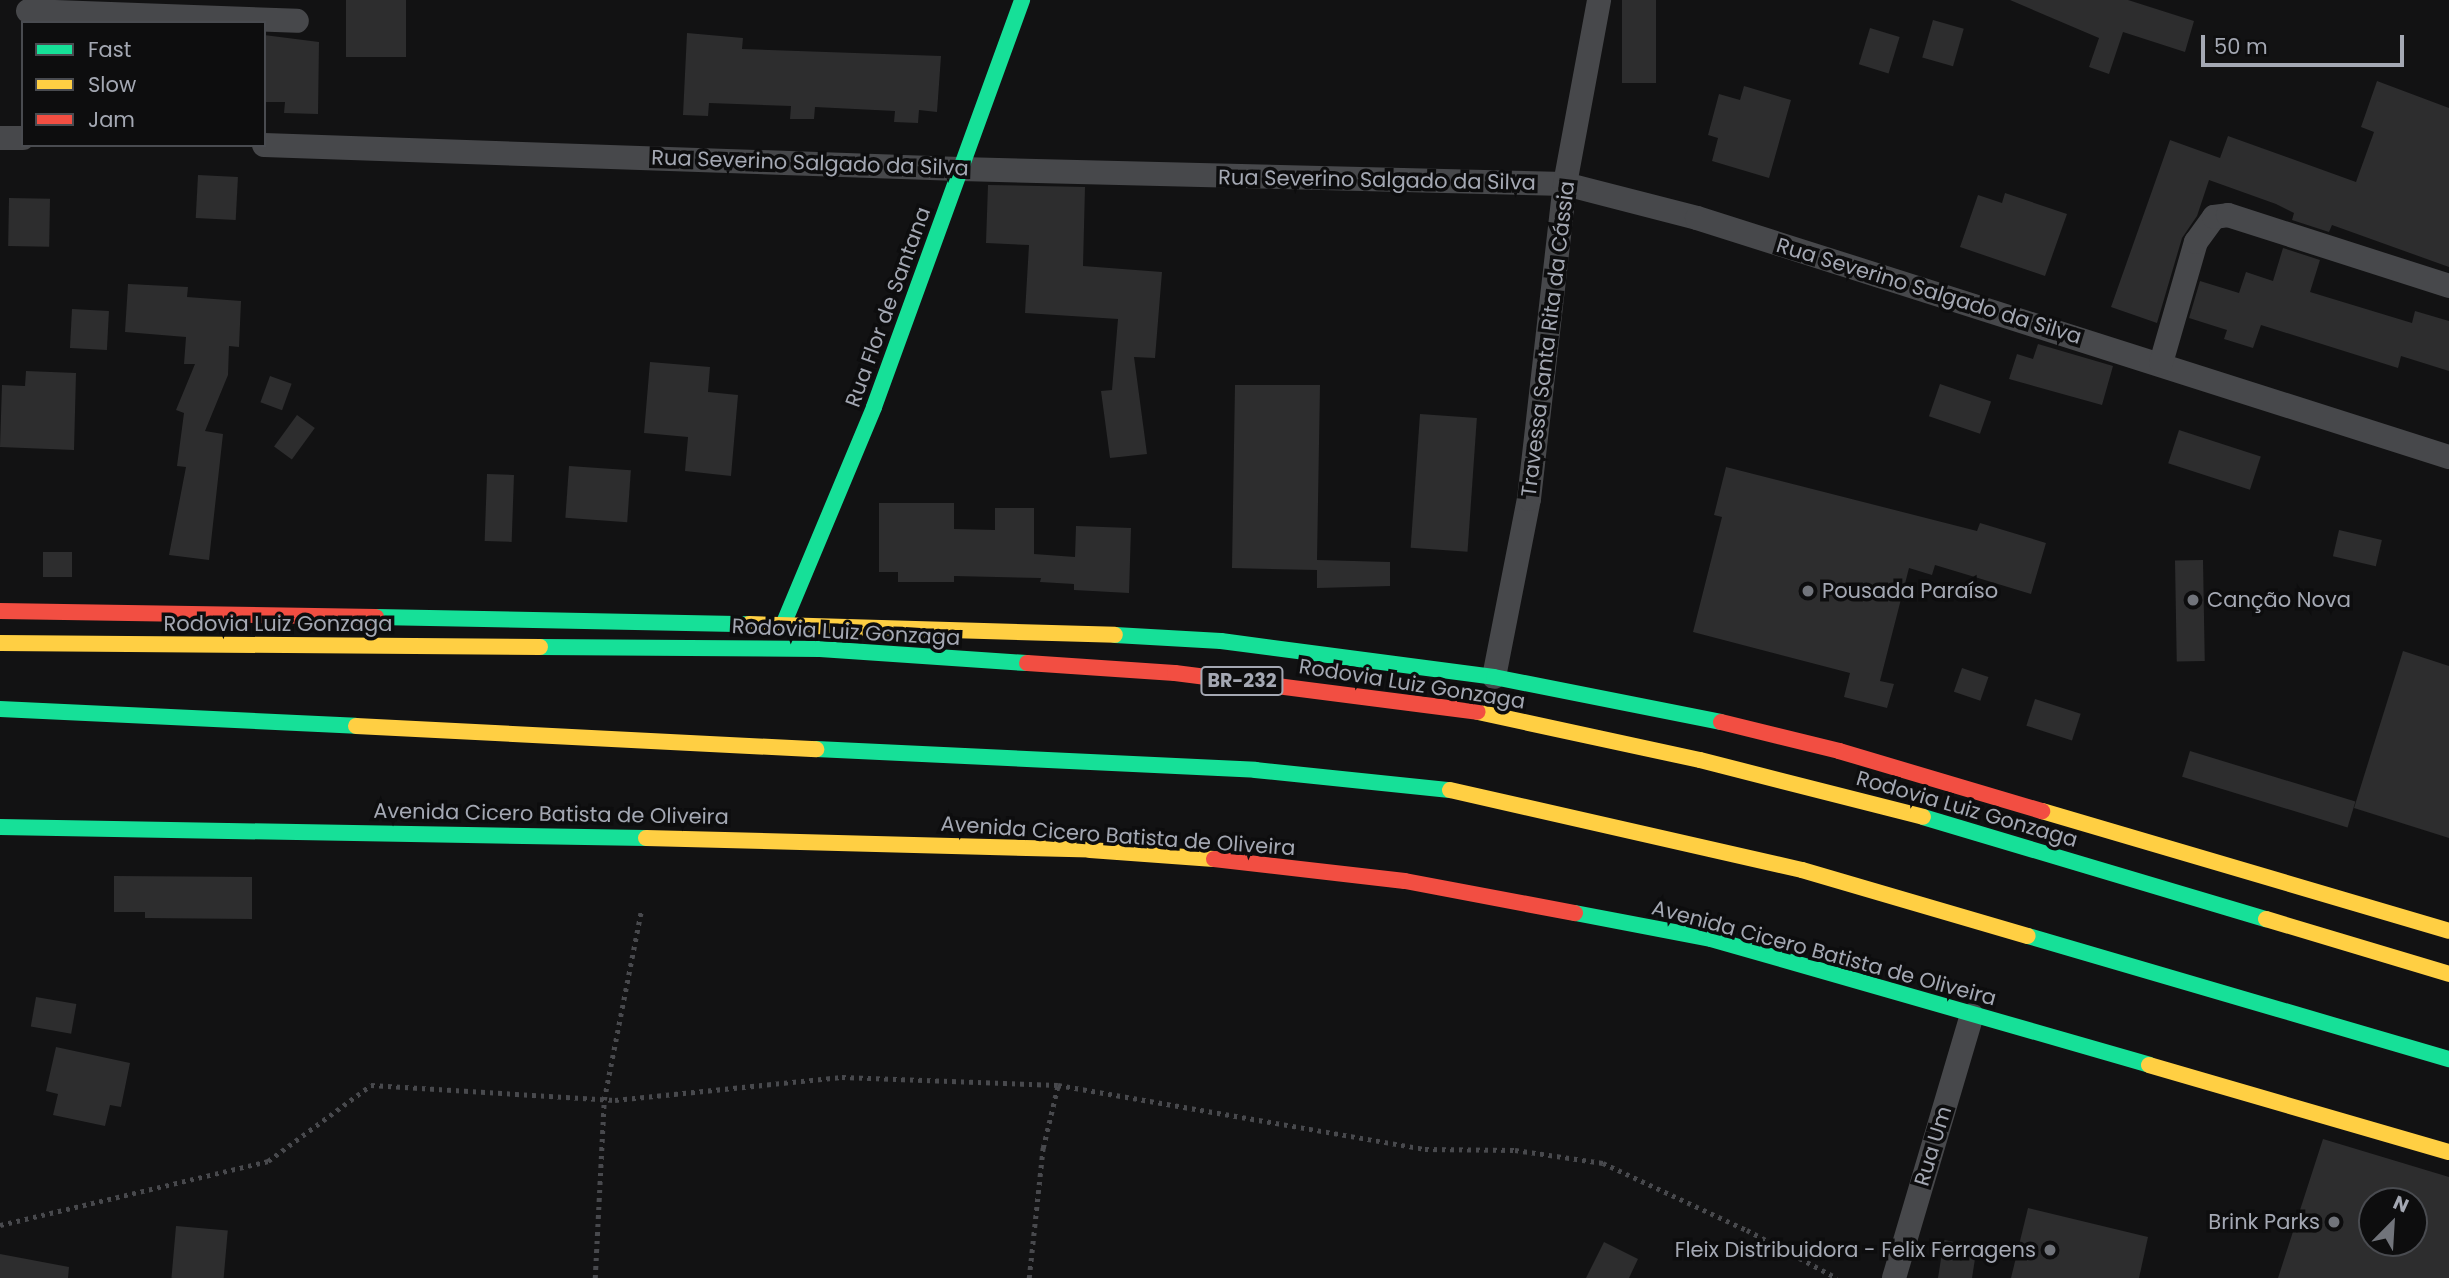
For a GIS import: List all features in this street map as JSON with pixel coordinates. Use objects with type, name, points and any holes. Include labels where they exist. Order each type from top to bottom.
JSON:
[{"type":"main road","name":"Rua Flor de Santana","points":[[783,625],[874,407],[1022,0]]},
{"type":"main road","points":[[0,611],[999,628],[1221,640],[1494,677],[1654,706],[1839,751],[2449,932]]},
{"type":"main road","name":"Rodovia Luiz Gonzaga","points":[[0,643],[820,649],[1175,673],[1464,709],[1700,760],[1950,824],[2449,974]]},
{"type":"main road","points":[[0,709],[1255,769],[1456,791],[1802,870],[2449,1059]]},
{"type":"main road","name":"Avenida Cicero Batista de Oliveira","points":[[0,827],[841,842],[1235,860],[1405,881],[1684,934],[2449,1152]]},
{"type":"street","name":"Travessa Santa Rita da Cássia","points":[[1494,677],[1529,499],[1565,184],[1599,0]]},
{"type":"street","points":[[28,11],[121,7],[297,21]]},
{"type":"street","points":[[0,138],[21,138]]},
{"type":"street","name":"Rua Severino Salgado da Silva","points":[[266,145],[960,169],[1565,184],[1697,218],[2161,363],[2449,457]]},
{"type":"street","points":[[2161,363],[2196,242],[2214,217],[2228,215],[2449,286]]},
{"type":"street","name":"Rua Um","points":[[1894,1278],[1972,1015]]},
{"type":"path","points":[[595,1278],[604,1100],[641,911]]},
{"type":"path","points":[[0,1225],[268,1161],[371,1085],[604,1100],[842,1077],[1058,1085],[1424,1149],[1515,1150],[1603,1163],[1747,1230],[1837,1278]]},
{"type":"path","points":[[1029,1278],[1043,1148],[1058,1085]]},
{"type":"building","points":[[346,0],[406,0],[406,57],[346,57]]},
{"type":"building","points":[[1622,0],[1656,0],[1656,83],[1622,83]]},
{"type":"building","points":[[2010,0],[2128,0],[2194,21],[2185,52],[2123,32],[2109,74],[2089,67],[2099,38]]},
{"type":"building","points":[[1933,20],[1964,29],[1953,66],[1922,57]]},
{"type":"building","points":[[1870,28],[1900,37],[1889,73],[1859,64]]},
{"type":"building","points":[[687,33],[743,38],[742,49],[941,56],[937,112],[919,110],[918,123],[894,122],[895,111],[815,107],[814,119],[790,119],[791,106],[709,103],[708,116],[683,115]]},
{"type":"building","points":[[266,35],[319,42],[318,114],[284,113],[285,102],[266,102]]},
{"type":"building","points":[[2377,81],[2449,108],[2449,267],[2332,225],[2329,232],[2292,220],[2294,213],[2276,204],[2209,180],[2197,216],[2182,238],[2157,323],[2111,307],[2170,140],[2220,158],[2228,136],[2356,182],[2374,132],[2361,127]]},
{"type":"building","points":[[1744,86],[1791,100],[1769,178],[1712,161],[1718,138],[1708,135],[1719,94],[1740,100]]},
{"type":"building","points":[[198,175],[238,177],[236,220],[196,218]]},
{"type":"building","points":[[988,185],[1085,187],[1083,266],[1162,272],[1155,358],[1134,357],[1147,454],[1110,458],[1101,391],[1112,390],[1118,319],[1025,313],[1029,245],[986,243]]},
{"type":"building","points":[[2005,193],[2067,214],[2045,276],[1960,247],[1978,195],[2002,203]]},
{"type":"building","points":[[9,198],[50,199],[49,247],[8,246]]},
{"type":"building","points":[[2283,248],[2320,260],[2310,292],[2412,323],[2415,311],[2449,321],[2449,371],[2401,356],[2398,368],[2261,325],[2253,348],[2224,339],[2227,330],[2189,318],[2200,281],[2239,293],[2246,272],[2273,281]]},
{"type":"building","points":[[128,284],[188,287],[187,297],[241,301],[239,347],[229,346],[228,375],[205,431],[223,434],[209,560],[169,555],[186,467],[177,466],[184,413],[176,410],[195,364],[184,364],[186,337],[125,332]]},
{"type":"building","points":[[72,309],[109,311],[107,350],[70,348]]},
{"type":"building","points":[[2038,344],[2113,366],[2102,405],[2009,379],[2017,354],[2033,359]]},
{"type":"building","points":[[650,362],[710,367],[708,392],[738,395],[731,476],[685,471],[688,437],[644,433]]},
{"type":"building","points":[[26,371],[76,373],[74,450],[0,447],[2,385],[25,386]]},
{"type":"building","points":[[270,376],[292,384],[282,410],[260,402]]},
{"type":"building","points":[[1940,384],[1991,402],[1980,434],[1929,416]]},
{"type":"building","points":[[1235,385],[1320,385],[1317,560],[1390,562],[1390,586],[1317,588],[1317,570],[1232,568]]},
{"type":"building","points":[[1420,414],[1477,418],[1468,552],[1411,548]]},
{"type":"building","points":[[297,415],[315,428],[292,459],[274,447]]},
{"type":"building","points":[[2179,430],[2261,457],[2250,490],[2168,463]]},
{"type":"building","points":[[569,466],[631,470],[627,522],[565,518]]},
{"type":"building","points":[[1726,467],[1977,531],[1980,523],[2046,543],[2031,594],[1935,565],[1932,575],[1909,568],[1880,681],[1894,684],[1887,708],[1844,697],[1850,673],[1693,632],[1722,517],[1714,515]]},
{"type":"building","points":[[487,474],[514,475],[512,542],[485,541]]},
{"type":"building","points":[[879,503],[954,503],[954,529],[995,530],[995,508],[1034,508],[1034,554],[1075,557],[1076,526],[1131,528],[1129,593],[1074,590],[1074,584],[1040,582],[1041,578],[954,576],[954,582],[898,582],[898,572],[879,572]]},
{"type":"building","points":[[2339,530],[2382,540],[2376,566],[2333,556]]},
{"type":"building","points":[[43,552],[72,552],[72,577],[43,577]]},
{"type":"building","points":[[2175,560],[2203,560],[2205,661],[2177,661]]},
{"type":"building","points":[[2403,651],[2449,666],[2449,838],[2354,808]]},
{"type":"building","points":[[1962,668],[1988,677],[1980,701],[1954,692]]},
{"type":"building","points":[[2035,699],[2081,714],[2072,740],[2026,726]]},
{"type":"building","points":[[2190,751],[2355,802],[2348,827],[2182,777]]},
{"type":"building","points":[[114,876],[252,877],[252,919],[145,918],[145,912],[114,912]]},
{"type":"building","points":[[36,997],[76,1004],[71,1034],[31,1027]]},
{"type":"building","points":[[56,1047],[130,1063],[121,1107],[110,1105],[105,1126],[53,1115],[58,1094],[46,1091]]},
{"type":"building","name":"Brink Parks","points":[[2323,1139],[2449,1177],[2449,1278],[2278,1278]]},
{"type":"building","points":[[2028,1208],[2148,1237],[2139,1278],[2011,1278]]},
{"type":"building","points":[[176,1226],[228,1231],[224,1278],[171,1278]]},
{"type":"building","points":[[1944,1240],[1977,1246],[1972,1278],[1938,1278]]},
{"type":"building","points":[[1604,1242],[1638,1259],[1629,1278],[1586,1278]]},
{"type":"building","points":[[0,1254],[69,1267],[68,1278],[0,1278]]},
{"type":"traffic: fast","points":[[783,625],[874,407],[1022,0]]},
{"type":"traffic: fast","points":[[376,617],[749,624]]},
{"type":"traffic: fast","points":[[1115,635],[1221,641],[1494,677],[1721,722]]},
{"type":"traffic: fast","points":[[540,647],[820,649],[1027,663]]},
{"type":"traffic: fast","points":[[0,709],[356,726]]},
{"type":"traffic: fast","points":[[816,749],[1255,770],[1450,790]]},
{"type":"traffic: fast","points":[[1923,817],[2266,919]]},
{"type":"traffic: fast","points":[[0,827],[646,838]]},
{"type":"traffic: fast","points":[[1575,913],[1711,939],[2149,1065]]},
{"type":"traffic: fast","points":[[2028,936],[2449,1059]]},
{"type":"traffic: slow","points":[[749,624],[1115,635]]},
{"type":"traffic: slow","points":[[0,643],[540,647]]},
{"type":"traffic: slow","points":[[1478,712],[1700,760],[1923,817]]},
{"type":"traffic: slow","points":[[356,726],[816,749]]},
{"type":"traffic: slow","points":[[1450,790],[1802,870],[2028,936]]},
{"type":"traffic: slow","points":[[2042,811],[2449,931]]},
{"type":"traffic: slow","points":[[646,838],[1090,850],[1214,859]]},
{"type":"traffic: slow","points":[[2266,919],[2449,974]]},
{"type":"traffic: slow","points":[[2149,1065],[2449,1152]]},
{"type":"traffic: jam","points":[[0,611],[376,617]]},
{"type":"traffic: jam","points":[[1027,663],[1175,673],[1478,712]]},
{"type":"traffic: jam","points":[[1721,722],[1839,751],[2042,811]]},
{"type":"traffic: jam","points":[[1214,859],[1405,881],[1575,913]]},
{"type":"place","name":"Pousada Paraíso","points":[[1808,591]]},
{"type":"place","name":"Canção Nova","points":[[2193,600]]},
{"type":"place","name":"Brink Parks","points":[[2334,1222]]},
{"type":"place","name":"Fleix Distribuidora - Felix Ferragens","points":[[2050,1250]]}]
